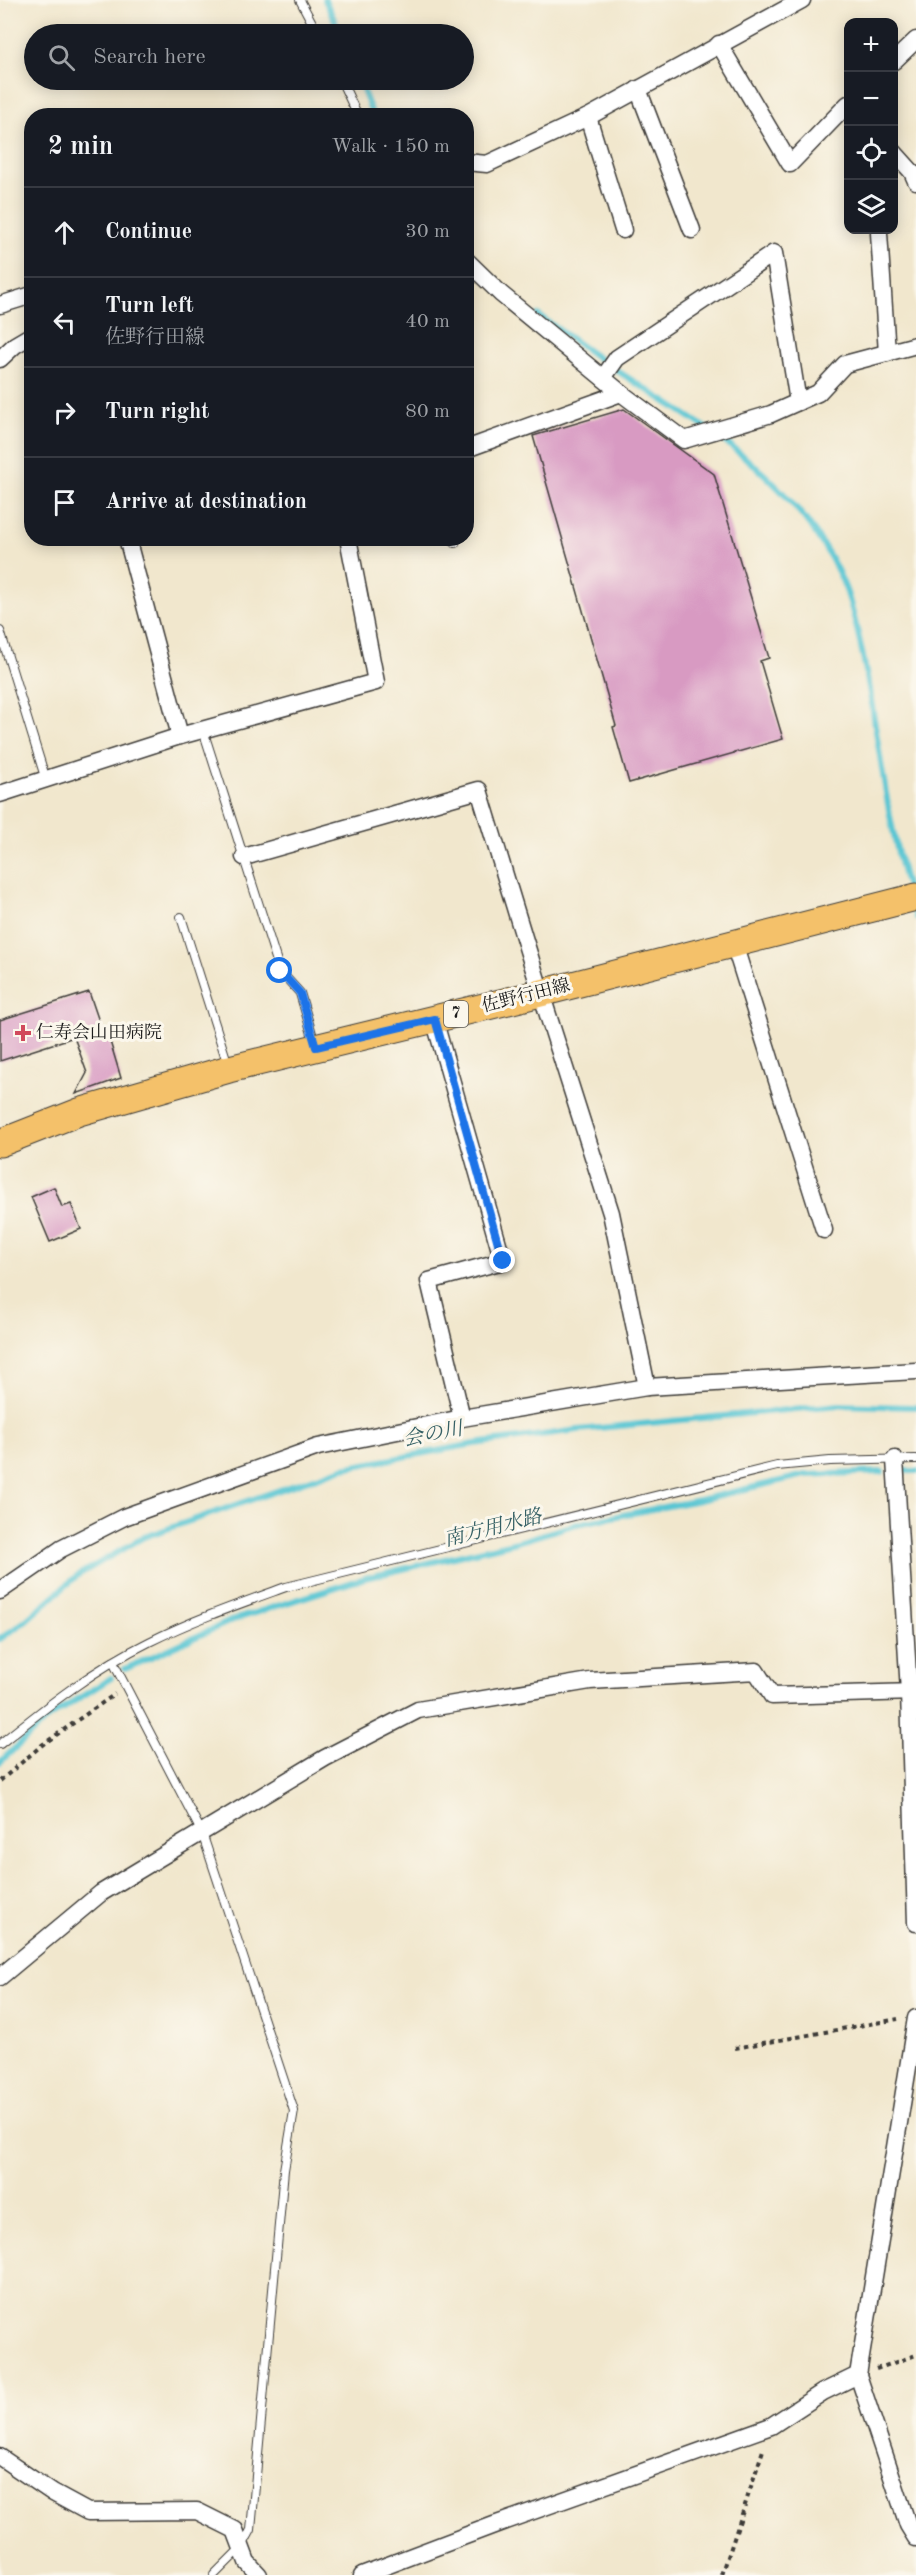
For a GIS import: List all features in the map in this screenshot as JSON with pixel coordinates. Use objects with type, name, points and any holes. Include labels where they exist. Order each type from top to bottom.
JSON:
[{"type":"main road","name":"佐野行田線","points":[[0,1143],[79,1112],[229,1069],[541,993],[916,897]]},
{"type":"street","points":[[474,163],[487,164],[588,117],[802,0]]},
{"type":"street","points":[[898,57],[916,40]]},
{"type":"street","points":[[719,44],[790,164],[844,109]]},
{"type":"street","points":[[638,89],[692,230]]},
{"type":"street","points":[[588,117],[623,230]]},
{"type":"street","points":[[898,156],[912,172],[916,181]]},
{"type":"street","points":[[879,234],[887,353]]},
{"type":"street","points":[[603,378],[617,358],[774,252],[798,402]]},
{"type":"street","points":[[474,268],[501,294],[621,393],[684,440],[771,414],[818,393],[845,364],[916,345]]},
{"type":"street","points":[[0,305],[24,298]]},
{"type":"street","points":[[0,359],[24,340]]},
{"type":"street","points":[[474,446],[621,393]]},
{"type":"street","points":[[129,546],[180,736]]},
{"type":"street","points":[[0,794],[180,736],[376,682],[350,546]]},
{"type":"street","points":[[244,857],[479,790],[612,1213],[647,1387]]},
{"type":"street","points":[[734,944],[824,1230]]},
{"type":"street","points":[[435,1019],[503,1261],[429,1281],[462,1418]]},
{"type":"street","points":[[0,1591],[61,1549],[124,1516],[318,1447],[462,1418],[647,1387],[916,1371]]},
{"type":"street","points":[[895,1459],[912,1692],[916,1923]]},
{"type":"street","points":[[0,1977],[101,1893],[325,1758],[418,1710],[590,1681],[756,1671],[772,1696],[912,1692]]},
{"type":"street","points":[[910,2018],[858,2375],[908,2525],[916,2538]]},
{"type":"street","points":[[362,2575],[771,2426],[823,2392],[858,2375]]},
{"type":"street","points":[[0,2457],[53,2493],[88,2512],[197,2511],[235,2530],[247,2562],[259,2575]]},
{"type":"lane","points":[[300,0],[313,24]]},
{"type":"lane","points":[[346,90],[354,108]]},
{"type":"lane","points":[[0,631],[46,781]]},
{"type":"lane","points":[[203,730],[280,971],[300,993],[316,1047]]},
{"type":"lane","points":[[181,918],[229,1069]]},
{"type":"lane","points":[[0,1744],[47,1705],[148,1642],[216,1612],[286,1587],[757,1470],[830,1461],[916,1460]]},
{"type":"lane","points":[[113,1662],[202,1833],[294,2111],[284,2170],[251,2530],[241,2548],[214,2575]]},
{"type":"path","points":[[0,1781],[42,1744],[126,1687]]},
{"type":"path","points":[[735,2048],[910,2018]]},
{"type":"path","points":[[858,2375],[916,2355]]},
{"type":"path","points":[[722,2575],[771,2426]]},
{"type":"building","points":[[624,409],[714,474],[769,658],[760,661],[783,739],[629,783],[613,727],[616,726],[533,436]]},
{"type":"building","points":[[89,992],[105,1039],[109,1038],[121,1078],[76,1094],[87,1073],[74,1037],[0,1061],[0,1020]]},
{"type":"building","points":[[54,1187],[62,1207],[71,1204],[81,1229],[50,1242],[31,1197]]},
{"type":"waterway","points":[[325,0],[336,24]]},
{"type":"waterway","points":[[363,90],[370,108]]},
{"type":"waterway","points":[[538,315],[603,362],[702,426],[756,467],[781,491],[825,548],[846,591],[860,641],[891,820],[908,891]]},
{"type":"waterway","points":[[912,904],[916,917]]},
{"type":"waterway","name":"会の川","points":[[0,1639],[24,1622],[78,1575],[144,1537],[343,1468],[474,1444],[578,1430],[839,1405],[916,1407]]},
{"type":"waterway","name":"南方用水路","points":[[906,1471],[916,1471]]},
{"type":"waterway","name":"南方用水路","points":[[125,1669],[233,1620],[365,1578],[517,1542],[577,1524],[699,1500],[805,1475],[882,1472]]},
{"type":"waterway","name":"南方用水路","points":[[0,1762],[48,1718],[111,1678]]},
{"type":"place","name":"仁寿会山田病院","points":[[23,1033]]},
{"type":"route","points":[[280,971],[300,993],[316,1047],[435,1019],[503,1261]]}]
